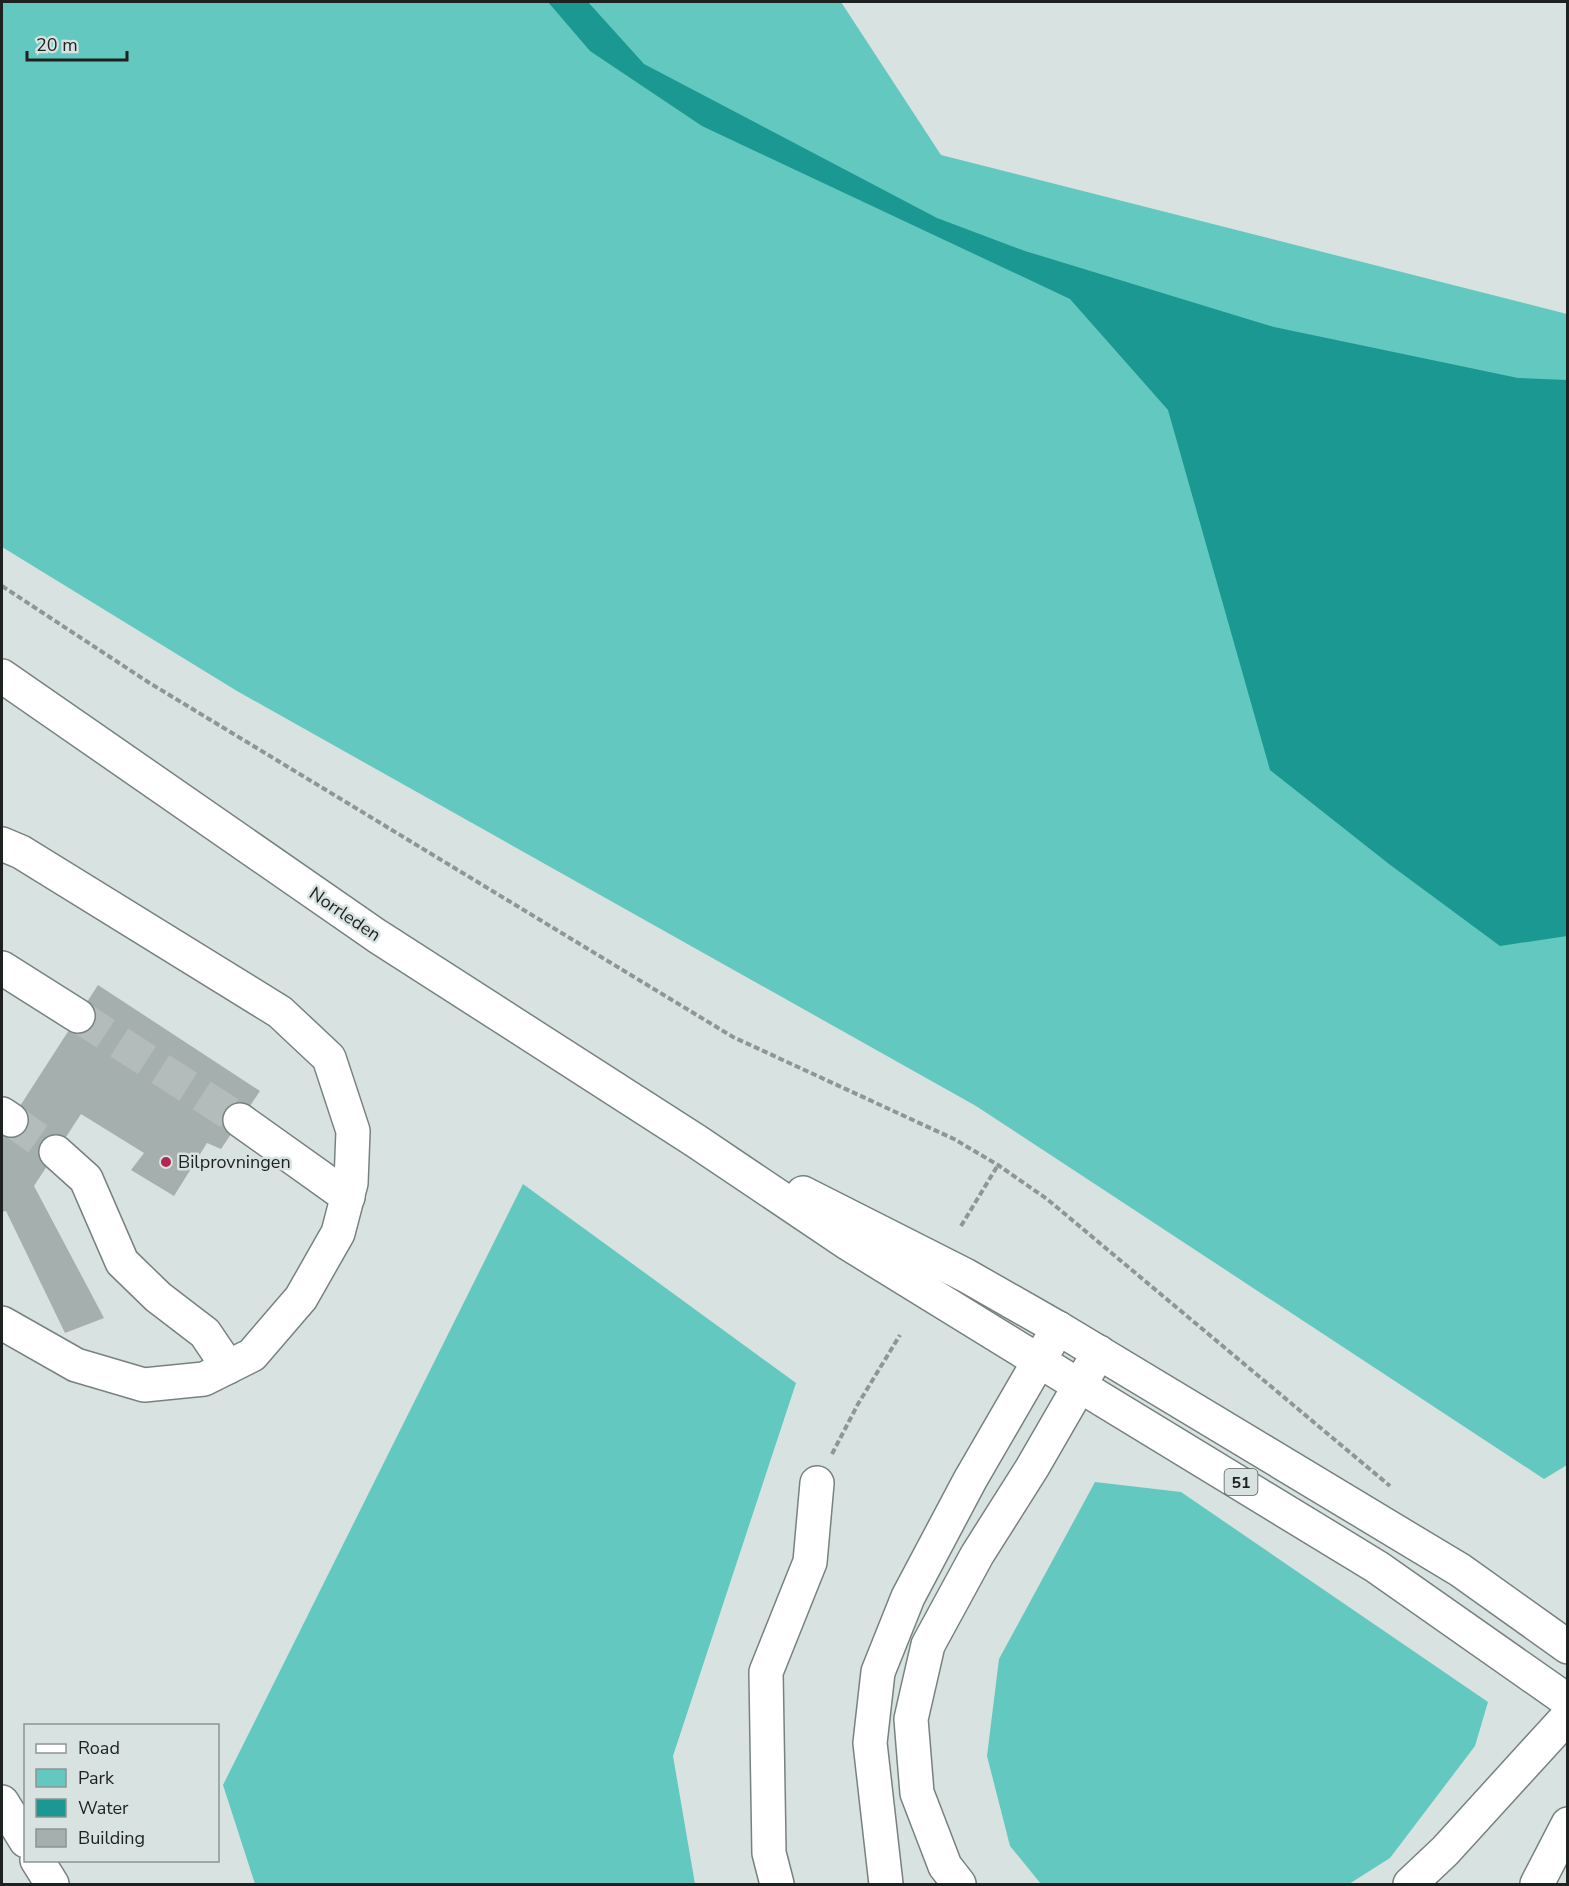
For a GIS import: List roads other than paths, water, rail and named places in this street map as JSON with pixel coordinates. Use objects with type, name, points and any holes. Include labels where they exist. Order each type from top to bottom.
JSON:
[{"type":"main road","name":"Norrleden","points":[[2,676],[377,936],[696,1141]]},
{"type":"main road","points":[[2,844],[21,852],[280,1012],[329,1058],[353,1131],[351,1183],[338,1233],[301,1298],[252,1355],[204,1379],[144,1385],[76,1365],[2,1323]]},
{"type":"main road","points":[[2,968],[78,1016]]},
{"type":"main road","points":[[240,1120],[348,1197]]},
{"type":"main road","points":[[696,1141],[863,1222],[1058,1328],[908,1597],[878,1672],[870,1743],[886,1884]]},
{"type":"main road","points":[[696,1141],[849,1244],[1039,1361]]},
{"type":"main road","points":[[56,1152],[86,1179],[122,1262],[158,1296],[205,1334],[228,1367]]},
{"type":"main road","name":"51","points":[[1058,1328],[1460,1570],[1568,1647]]},
{"type":"main road","points":[[958,1884],[945,1866],[917,1793],[911,1719],[928,1645],[976,1555],[1032,1468],[1099,1352]]},
{"type":"main road","name":"51","points":[[1039,1361],[1237,1480],[1439,1609],[1568,1701]]},
{"type":"main road","points":[[777,1884],[769,1853],[766,1672],[810,1562],[817,1483]]},
{"type":"main road","points":[[1410,1884],[1445,1851],[1568,1716]]},
{"type":"main road","points":[[2,1802],[24,1838]]},
{"type":"main road","points":[[1538,1884],[1568,1824]]},
{"type":"main road","points":[[39,1862],[52,1884]]},
{"type":"water","points":[[548,2],[588,2],[644,64],[937,218],[1025,251],[1274,327],[1518,378],[1567,380],[1567,936],[1500,946],[1389,864],[1270,770],[1168,410],[1070,299],[702,126],[590,51]]},
{"type":"tunnel","points":[[78,1016],[240,1120]]},
{"type":"tunnel","points":[[11,1120],[56,1152]]},
{"type":"place","name":"Bilprovningen","points":[[166,1162]]}]
